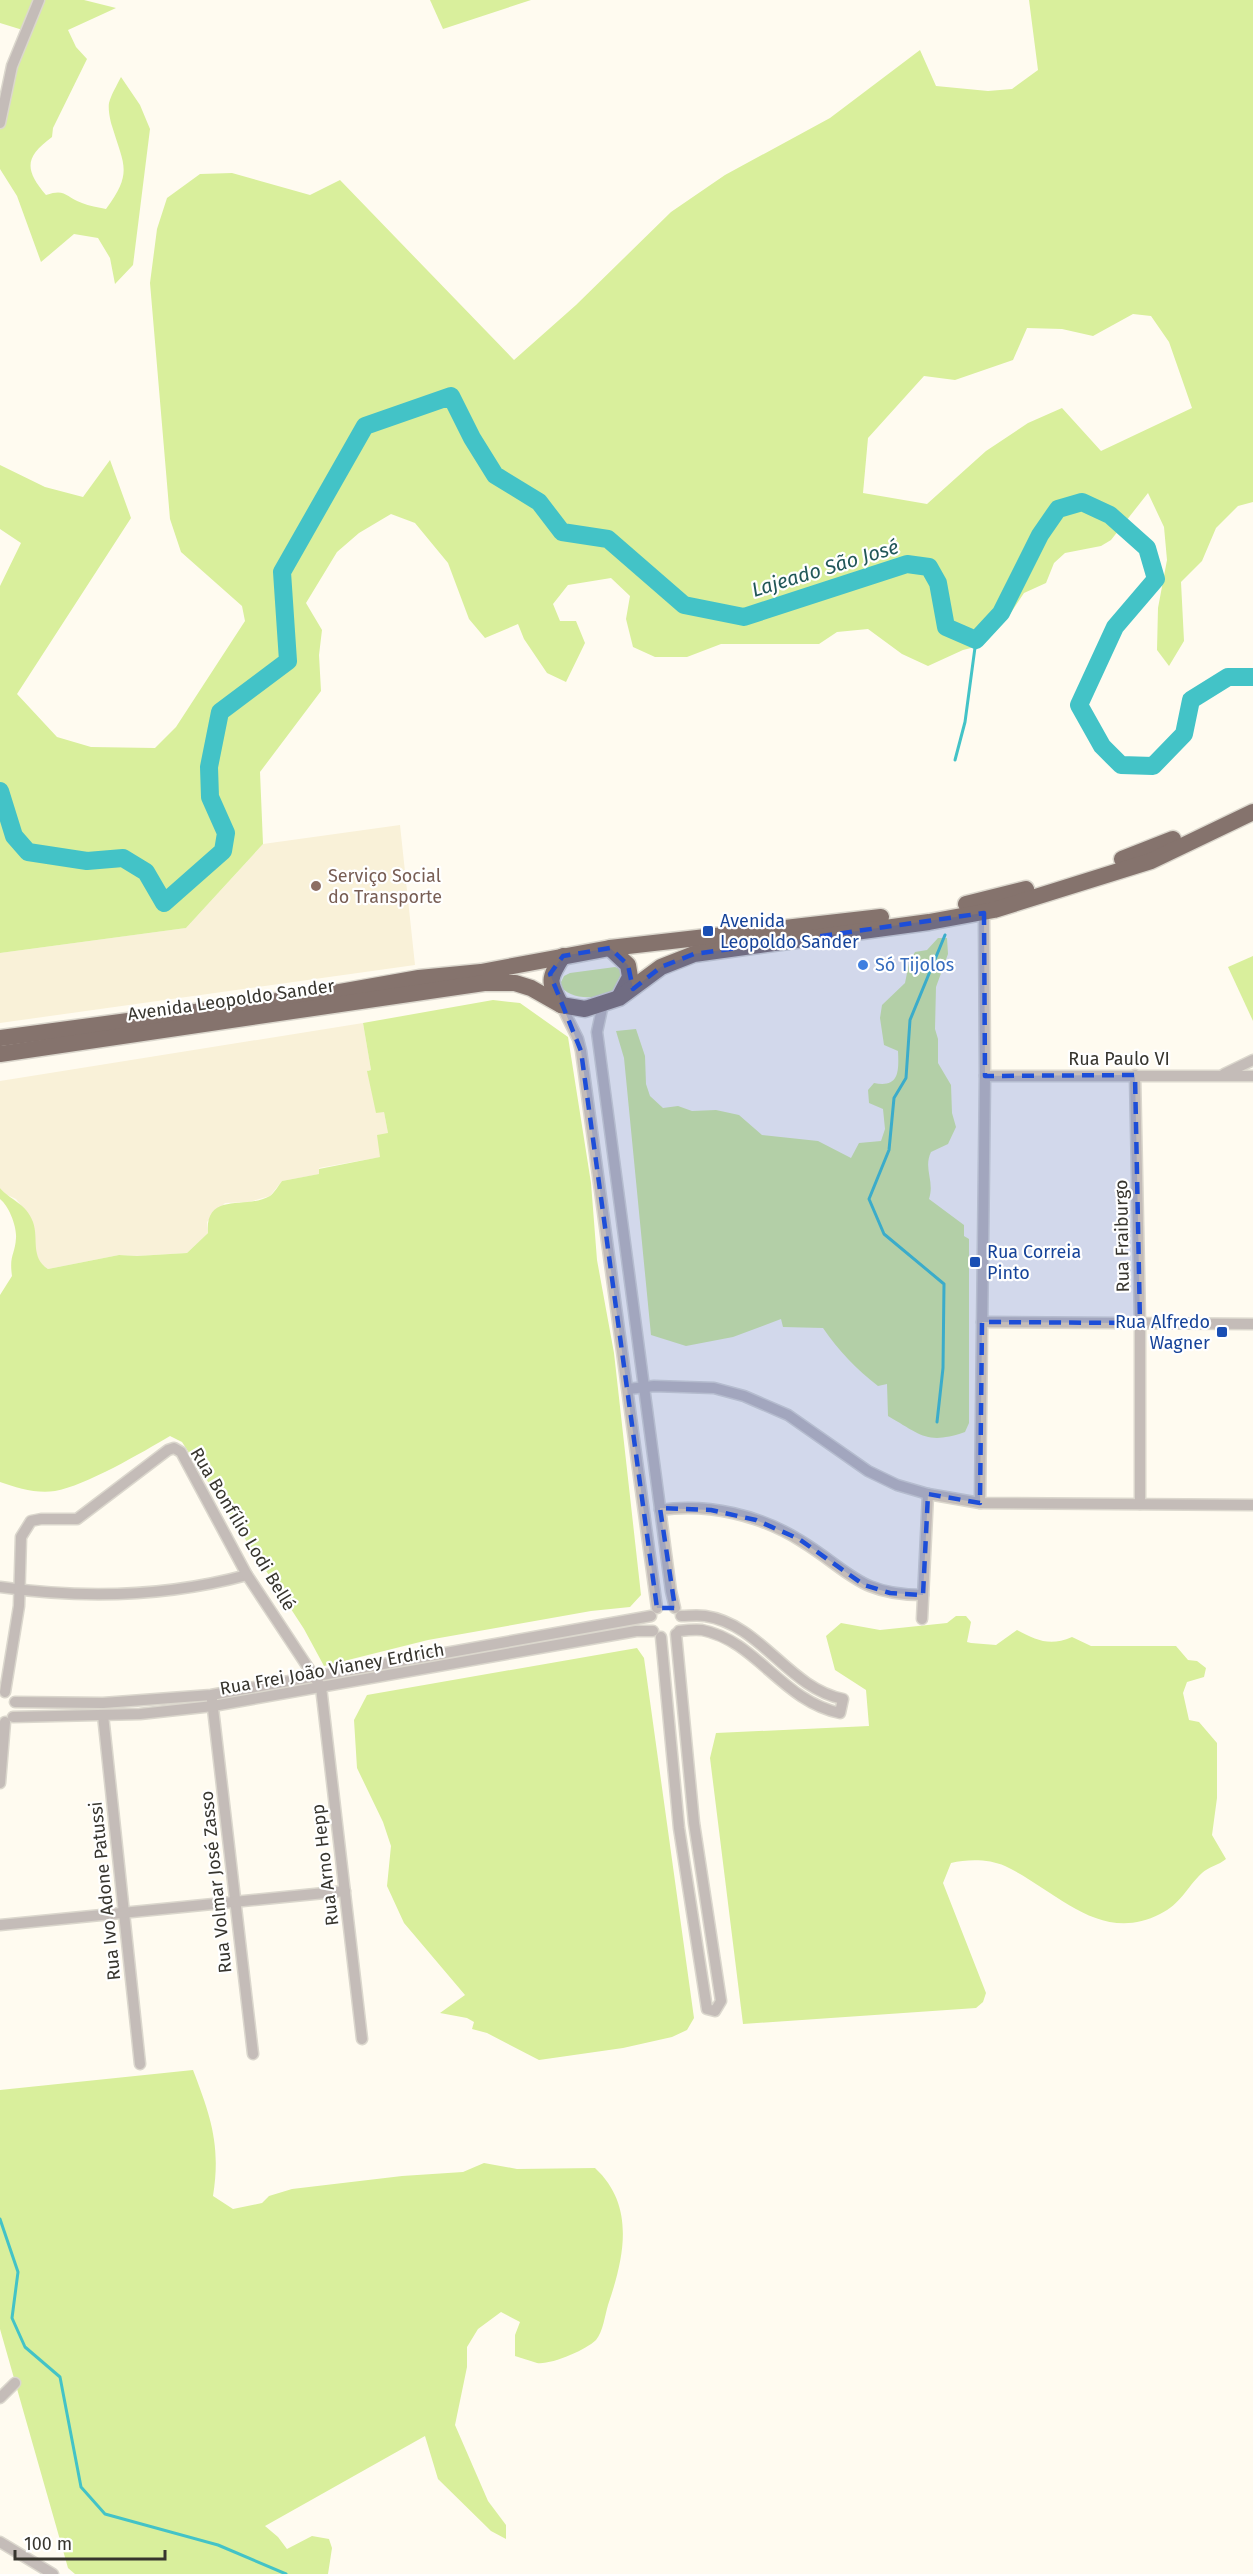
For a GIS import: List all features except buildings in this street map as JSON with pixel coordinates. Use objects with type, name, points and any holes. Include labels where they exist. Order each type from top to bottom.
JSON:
[{"type":"highway","name":"Avenida Leopoldo Sander","points":[[0,1038],[323,995],[419,978],[481,972],[609,948],[865,919],[985,901],[1102,867],[1178,837],[1253,801]]},
{"type":"highway","points":[[611,1001],[661,967],[694,954],[984,913],[1151,861],[1253,812]]},
{"type":"highway","points":[[609,948],[628,965],[630,977],[611,1001]]},
{"type":"highway","points":[[561,1005],[550,981],[550,974],[562,956]]},
{"type":"highway","name":"Avenida Leopoldo Sander","points":[[0,1054],[484,983],[505,982],[523,986],[561,1005],[585,1009],[611,1001]]},
{"type":"street","points":[[0,123],[12,66],[39,0]]},
{"type":"street","points":[[980,1503],[985,1076],[984,913]]},
{"type":"street","points":[[561,1005],[578,1039],[581,1051],[628,1389],[679,1828],[707,2009],[715,2011],[721,2001],[694,1823],[677,1632],[678,1612],[671,1591],[597,1032],[611,1001]]},
{"type":"street","points":[[1220,1076],[1253,1060]]},
{"type":"street","name":"Rua Fraiburgo","points":[[1135,1075],[1140,1323],[1140,1504]]},
{"type":"street","name":"Rua Paulo VI","points":[[985,1076],[1253,1076]]},
{"type":"street","points":[[982,1322],[1253,1324]]},
{"type":"street","points":[[628,1389],[644,1387],[714,1388],[759,1401],[802,1423],[840,1453],[868,1471],[897,1485],[928,1494],[980,1503],[1253,1505]]},
{"type":"street","name":"Rua Bonfílio Lodi Bellé","points":[[20,1590],[21,1537],[31,1521],[41,1518],[77,1519],[174,1448],[181,1452],[247,1575],[321,1687]]},
{"type":"street","points":[[922,1619],[928,1494]]},
{"type":"street","points":[[660,1510],[711,1510],[756,1520],[798,1539],[864,1585],[890,1593],[923,1595]]},
{"type":"street","points":[[0,1587],[76,1595],[133,1594],[190,1588],[247,1575]]},
{"type":"street","points":[[0,1783],[6,1721],[15,1702],[2,1692],[20,1590]]},
{"type":"street","name":"Rua Frei João Vianey Erdrich","points":[[15,1702],[103,1703],[212,1695],[654,1612],[666,1605],[678,1612]]},
{"type":"street","points":[[677,1632],[701,1630],[732,1643],[751,1655],[804,1700],[840,1713],[843,1699],[811,1687],[754,1641],[728,1624],[705,1616],[678,1612]]},
{"type":"street","name":"Rua Frei João Vianey Erdrich","points":[[6,1721],[213,1706],[636,1631],[657,1634],[677,1632]]},
{"type":"street","name":"Rua Arno Hepp","points":[[321,1687],[362,2039]]},
{"type":"street","name":"Rua Volmar José Zasso","points":[[212,1695],[252,2055]]},
{"type":"street","name":"Rua Ivo Adone Patussi","points":[[103,1715],[140,2064]]},
{"type":"street","points":[[0,1925],[345,1891]]},
{"type":"street","points":[[0,2398],[15,2383]]},
{"type":"street","points":[[0,2541],[53,2574]]},
{"type":"highlighted area","points":[[984,913],[985,1076],[1135,1075],[1140,1323],[982,1322],[980,1503],[928,1494],[923,1595],[890,1593],[864,1585],[799,1539],[756,1520],[711,1510],[660,1508],[675,1608],[657,1608],[581,1051],[550,974],[563,956],[610,948],[628,965],[633,989],[661,967],[694,954]]},
{"type":"shaded area","name":"Serviço Social do Transporte","points":[[400,825],[415,965],[0,1023],[0,953],[186,928],[263,844]]},
{"type":"shaded area","points":[[363,1023],[371,1070],[368,1070],[384,1112],[388,1133],[381,1157],[319,1168],[320,1174],[282,1181],[270,1196],[249,1202],[225,1203],[207,1222],[208,1233],[187,1253],[119,1255],[48,1269],[42,1265],[35,1253],[32,1220],[16,1199],[5,1194],[0,1188],[0,1081]]},
{"type":"green space","points":[[0,0],[84,0],[116,8],[68,30],[76,47],[87,59],[53,128],[52,137],[32,157],[31,164],[34,178],[46,195],[58,192],[76,201],[106,209],[120,186],[124,169],[111,124],[109,108],[111,97],[121,77],[140,105],[150,129],[133,265],[115,284],[110,258],[98,238],[74,234],[41,262],[17,196],[0,169],[0,123],[26,31],[0,23]]},
{"type":"green space","points":[[430,0],[531,0],[443,29]]},
{"type":"green space","points":[[1029,0],[1253,0],[1253,502],[1238,506],[1216,528],[1202,561],[1181,582],[1184,641],[1169,666],[1157,650],[1158,608],[1167,560],[1164,527],[1148,493],[1111,540],[1101,546],[1065,553],[1054,563],[1046,583],[1024,593],[1006,620],[983,645],[963,650],[928,666],[902,654],[868,629],[837,632],[819,644],[721,644],[687,657],[655,657],[633,647],[626,619],[630,596],[611,578],[568,585],[553,604],[560,621],[576,621],[585,643],[566,682],[547,673],[524,639],[518,624],[485,638],[469,619],[448,563],[415,523],[391,514],[359,533],[337,552],[306,603],[322,630],[319,655],[321,691],[260,772],[263,844],[186,928],[0,953],[0,586],[21,543],[0,529],[0,465],[45,487],[83,497],[110,460],[131,518],[17,694],[57,737],[91,747],[155,748],[176,727],[245,621],[242,606],[181,552],[170,519],[150,283],[157,229],[167,198],[200,174],[232,173],[310,195],[340,180],[514,360],[576,305],[671,212],[725,175],[830,118],[920,50],[936,86],[988,91],[1012,89],[1038,70]],"holes":[[[1133,314],[1151,316],[1169,342],[1192,408],[1101,451],[1062,408],[1028,423],[986,451],[927,504],[863,493],[868,438],[924,376],[955,380],[1013,360],[1027,328],[1062,329],[1093,336]]]},
{"type":"green space","points":[[938,938],[947,938],[948,954],[936,987],[935,1029],[938,1039],[938,1063],[951,1085],[952,1113],[956,1127],[948,1144],[931,1152],[928,1164],[931,1186],[929,1199],[964,1225],[964,1236],[969,1239],[969,1423],[965,1432],[933,1438],[917,1433],[888,1416],[887,1384],[878,1386],[862,1373],[823,1328],[783,1327],[781,1319],[733,1337],[686,1346],[651,1335],[624,1058],[616,1031],[636,1029],[645,1056],[646,1084],[650,1096],[663,1108],[678,1106],[692,1111],[716,1110],[739,1115],[762,1135],[818,1141],[851,1158],[859,1143],[881,1141],[885,1129],[883,1109],[869,1103],[868,1090],[874,1083],[888,1083],[896,1077],[898,1051],[884,1045],[880,1018],[882,1005],[905,983],[909,963],[915,952],[927,950]]},
{"type":"green space","points":[[1253,956],[1253,1021],[1228,967]]},
{"type":"green space","points":[[615,967],[622,972],[619,984],[614,990],[601,996],[585,997],[570,994],[560,984],[564,976],[570,973]]},
{"type":"green space","points":[[493,1000],[520,1003],[568,1037],[591,1183],[597,1260],[614,1353],[641,1595],[630,1607],[591,1611],[428,1640],[324,1666],[304,1629],[182,1442],[170,1436],[97,1476],[55,1491],[34,1491],[0,1482],[0,1295],[12,1276],[11,1264],[16,1238],[12,1217],[0,1199],[0,1188],[22,1206],[30,1216],[35,1228],[39,1259],[48,1269],[119,1255],[187,1253],[208,1233],[209,1220],[213,1211],[220,1207],[260,1200],[272,1195],[282,1181],[319,1174],[319,1169],[380,1157],[377,1135],[388,1133],[384,1112],[376,1113],[367,1071],[371,1070],[363,1023]]},
{"type":"green space","points":[[956,1616],[966,1616],[971,1622],[967,1642],[971,1643],[996,1645],[1017,1630],[1050,1642],[1072,1637],[1091,1646],[1176,1646],[1188,1660],[1197,1661],[1206,1668],[1204,1677],[1187,1682],[1183,1693],[1189,1720],[1199,1722],[1217,1743],[1217,1798],[1212,1835],[1226,1859],[1202,1873],[1178,1901],[1167,1910],[1138,1922],[1118,1923],[1098,1919],[1079,1911],[1005,1866],[978,1860],[951,1863],[943,1883],[986,1993],[983,2002],[976,2008],[743,2024],[710,1758],[716,1733],[869,1726],[866,1690],[835,1670],[826,1636],[841,1623],[880,1630],[947,1623]]},
{"type":"green space","points":[[637,1648],[644,1658],[694,2018],[687,2030],[672,2037],[623,2048],[539,2060],[487,2033],[472,2029],[474,2022],[467,2018],[440,2013],[465,1995],[404,1923],[387,1886],[391,1846],[383,1822],[357,1768],[354,1720],[367,1695]]},
{"type":"green space","points":[[193,2070],[213,2132],[216,2162],[213,2196],[233,2209],[262,2203],[269,2196],[292,2189],[402,2176],[463,2172],[484,2163],[517,2169],[595,2168],[608,2183],[617,2199],[621,2216],[622,2251],[604,2323],[596,2340],[568,2356],[551,2362],[537,2363],[515,2356],[515,2335],[520,2322],[501,2312],[478,2329],[467,2347],[467,2367],[455,2425],[488,2501],[506,2525],[506,2539],[491,2531],[438,2479],[425,2436],[265,2526],[287,2549],[312,2536],[329,2539],[332,2548],[328,2574],[75,2574],[68,2568],[0,2329],[0,2090]]},
{"type":"waterway","name":"Lajeado São José","points":[[0,791],[14,836],[28,852],[87,861],[123,858],[146,872],[164,903],[223,851],[226,833],[210,797],[209,767],[220,712],[288,661],[282,572],[365,426],[451,396],[472,438],[495,475],[539,502],[562,532],[608,539],[684,605],[744,617],[907,564],[929,567],[938,583],[946,627],[976,640],[1001,613],[1040,535],[1058,509],[1082,502],[1110,515],[1147,548],[1156,579],[1115,627],[1079,705],[1102,746],[1121,765],[1153,766],[1184,734],[1191,700],[1228,677],[1253,677]]},
{"type":"waterway","points":[[955,760],[965,722],[976,640]]},
{"type":"waterway","points":[[937,1422],[943,1368],[944,1284],[884,1234],[869,1199],[889,1150],[894,1098],[906,1078],[910,1020],[945,935]]},
{"type":"waterway","points":[[0,2219],[18,2272],[12,2318],[25,2347],[60,2377],[81,2487],[105,2514],[218,2545],[286,2574]]},
{"type":"place","name":"Serviço Social do Transporte","points":[[316,886]]},
{"type":"place","name":"Avenida Leopoldo Sander","points":[[708,931]]},
{"type":"place","name":"Só Tijolos","points":[[863,965]]},
{"type":"place","name":"Rua Correia Pinto","points":[[975,1262]]},
{"type":"place","name":"Rua Alfredo Wagner","points":[[1222,1332]]}]
